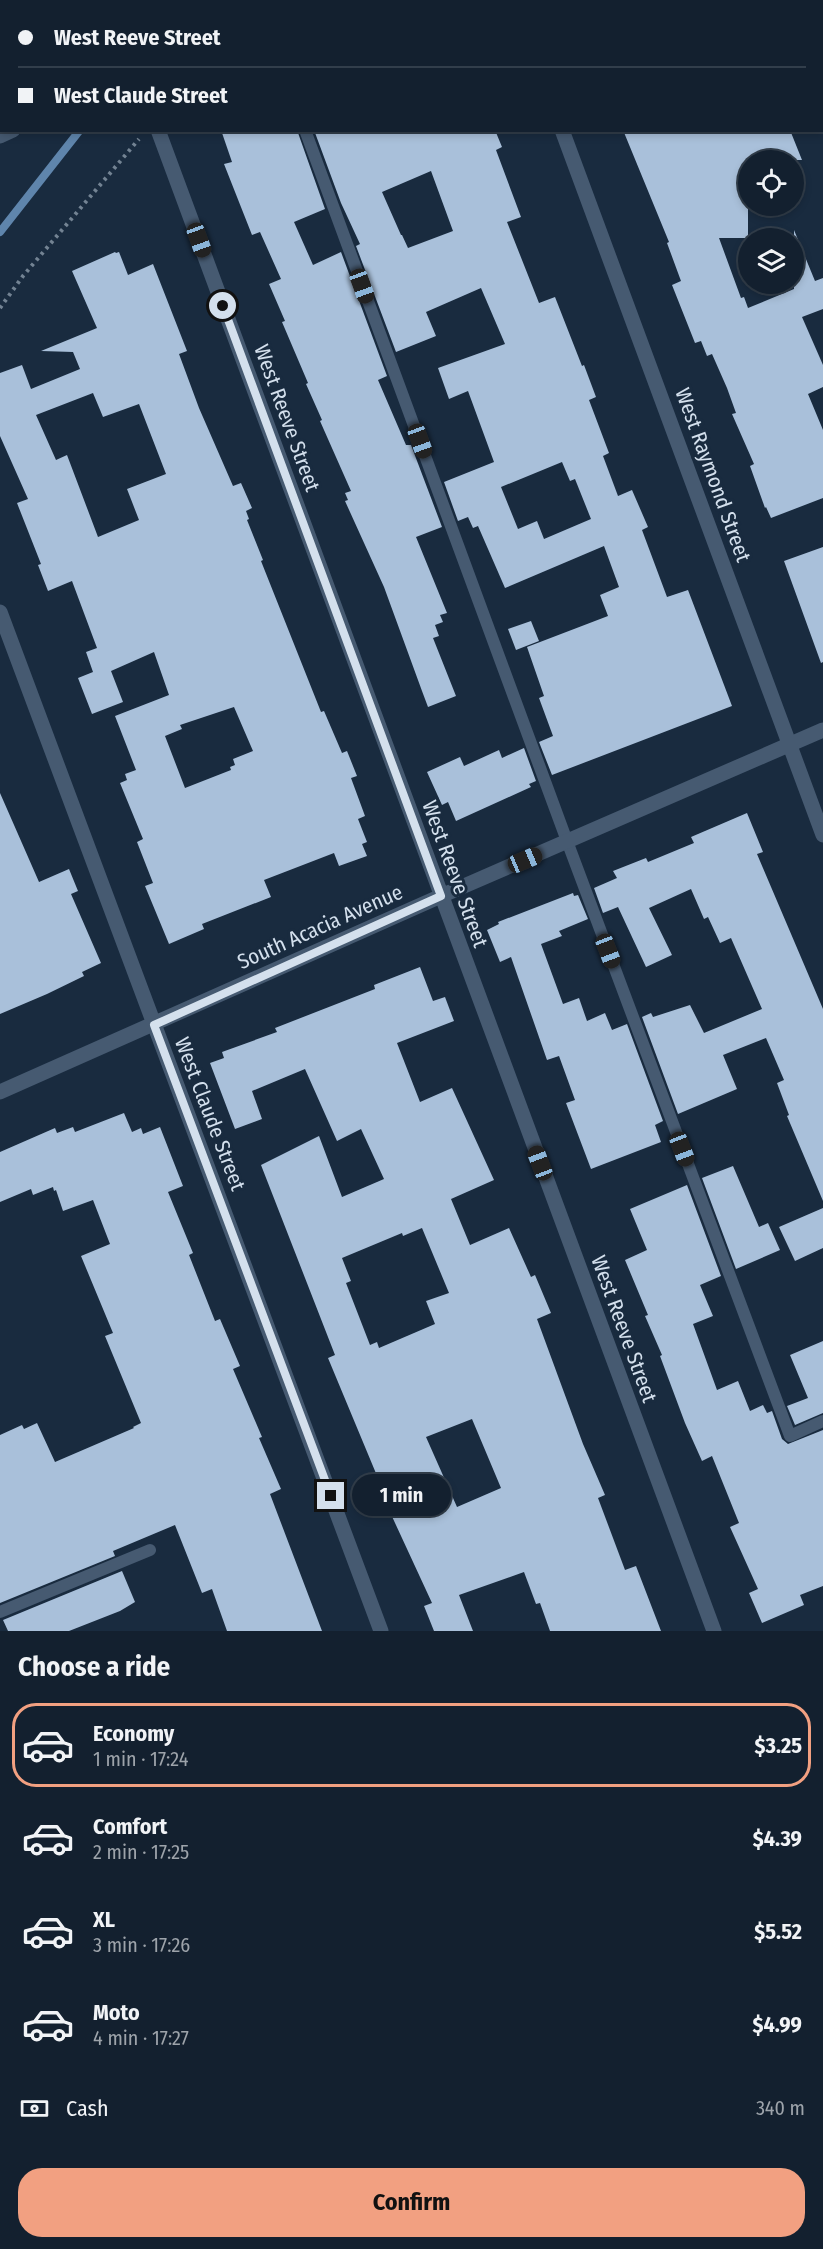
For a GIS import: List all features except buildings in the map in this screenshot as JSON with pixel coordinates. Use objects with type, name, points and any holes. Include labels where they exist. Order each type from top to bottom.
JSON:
[{"type":"street","name":"West Reeve Street","points":[[159,132],[714,1631]]},
{"type":"street","name":"West Raymond Street","points":[[563,132],[823,835]]},
{"type":"street","name":"West Claude Street","points":[[0,612],[381,1631]]},
{"type":"street","name":"South Acacia Avenue","points":[[0,1092],[441,896],[823,730]]},
{"type":"lane","points":[[306,132],[567,841],[790,1436],[823,1420]]},
{"type":"lane","points":[[0,1612],[150,1550]]},
{"type":"path","points":[[0,308],[23,276],[144,132]]},
{"type":"waterway","points":[[0,232],[78,132]]},
{"type":"route","points":[[223,306],[441,896],[154,1025],[331,1496]]}]
